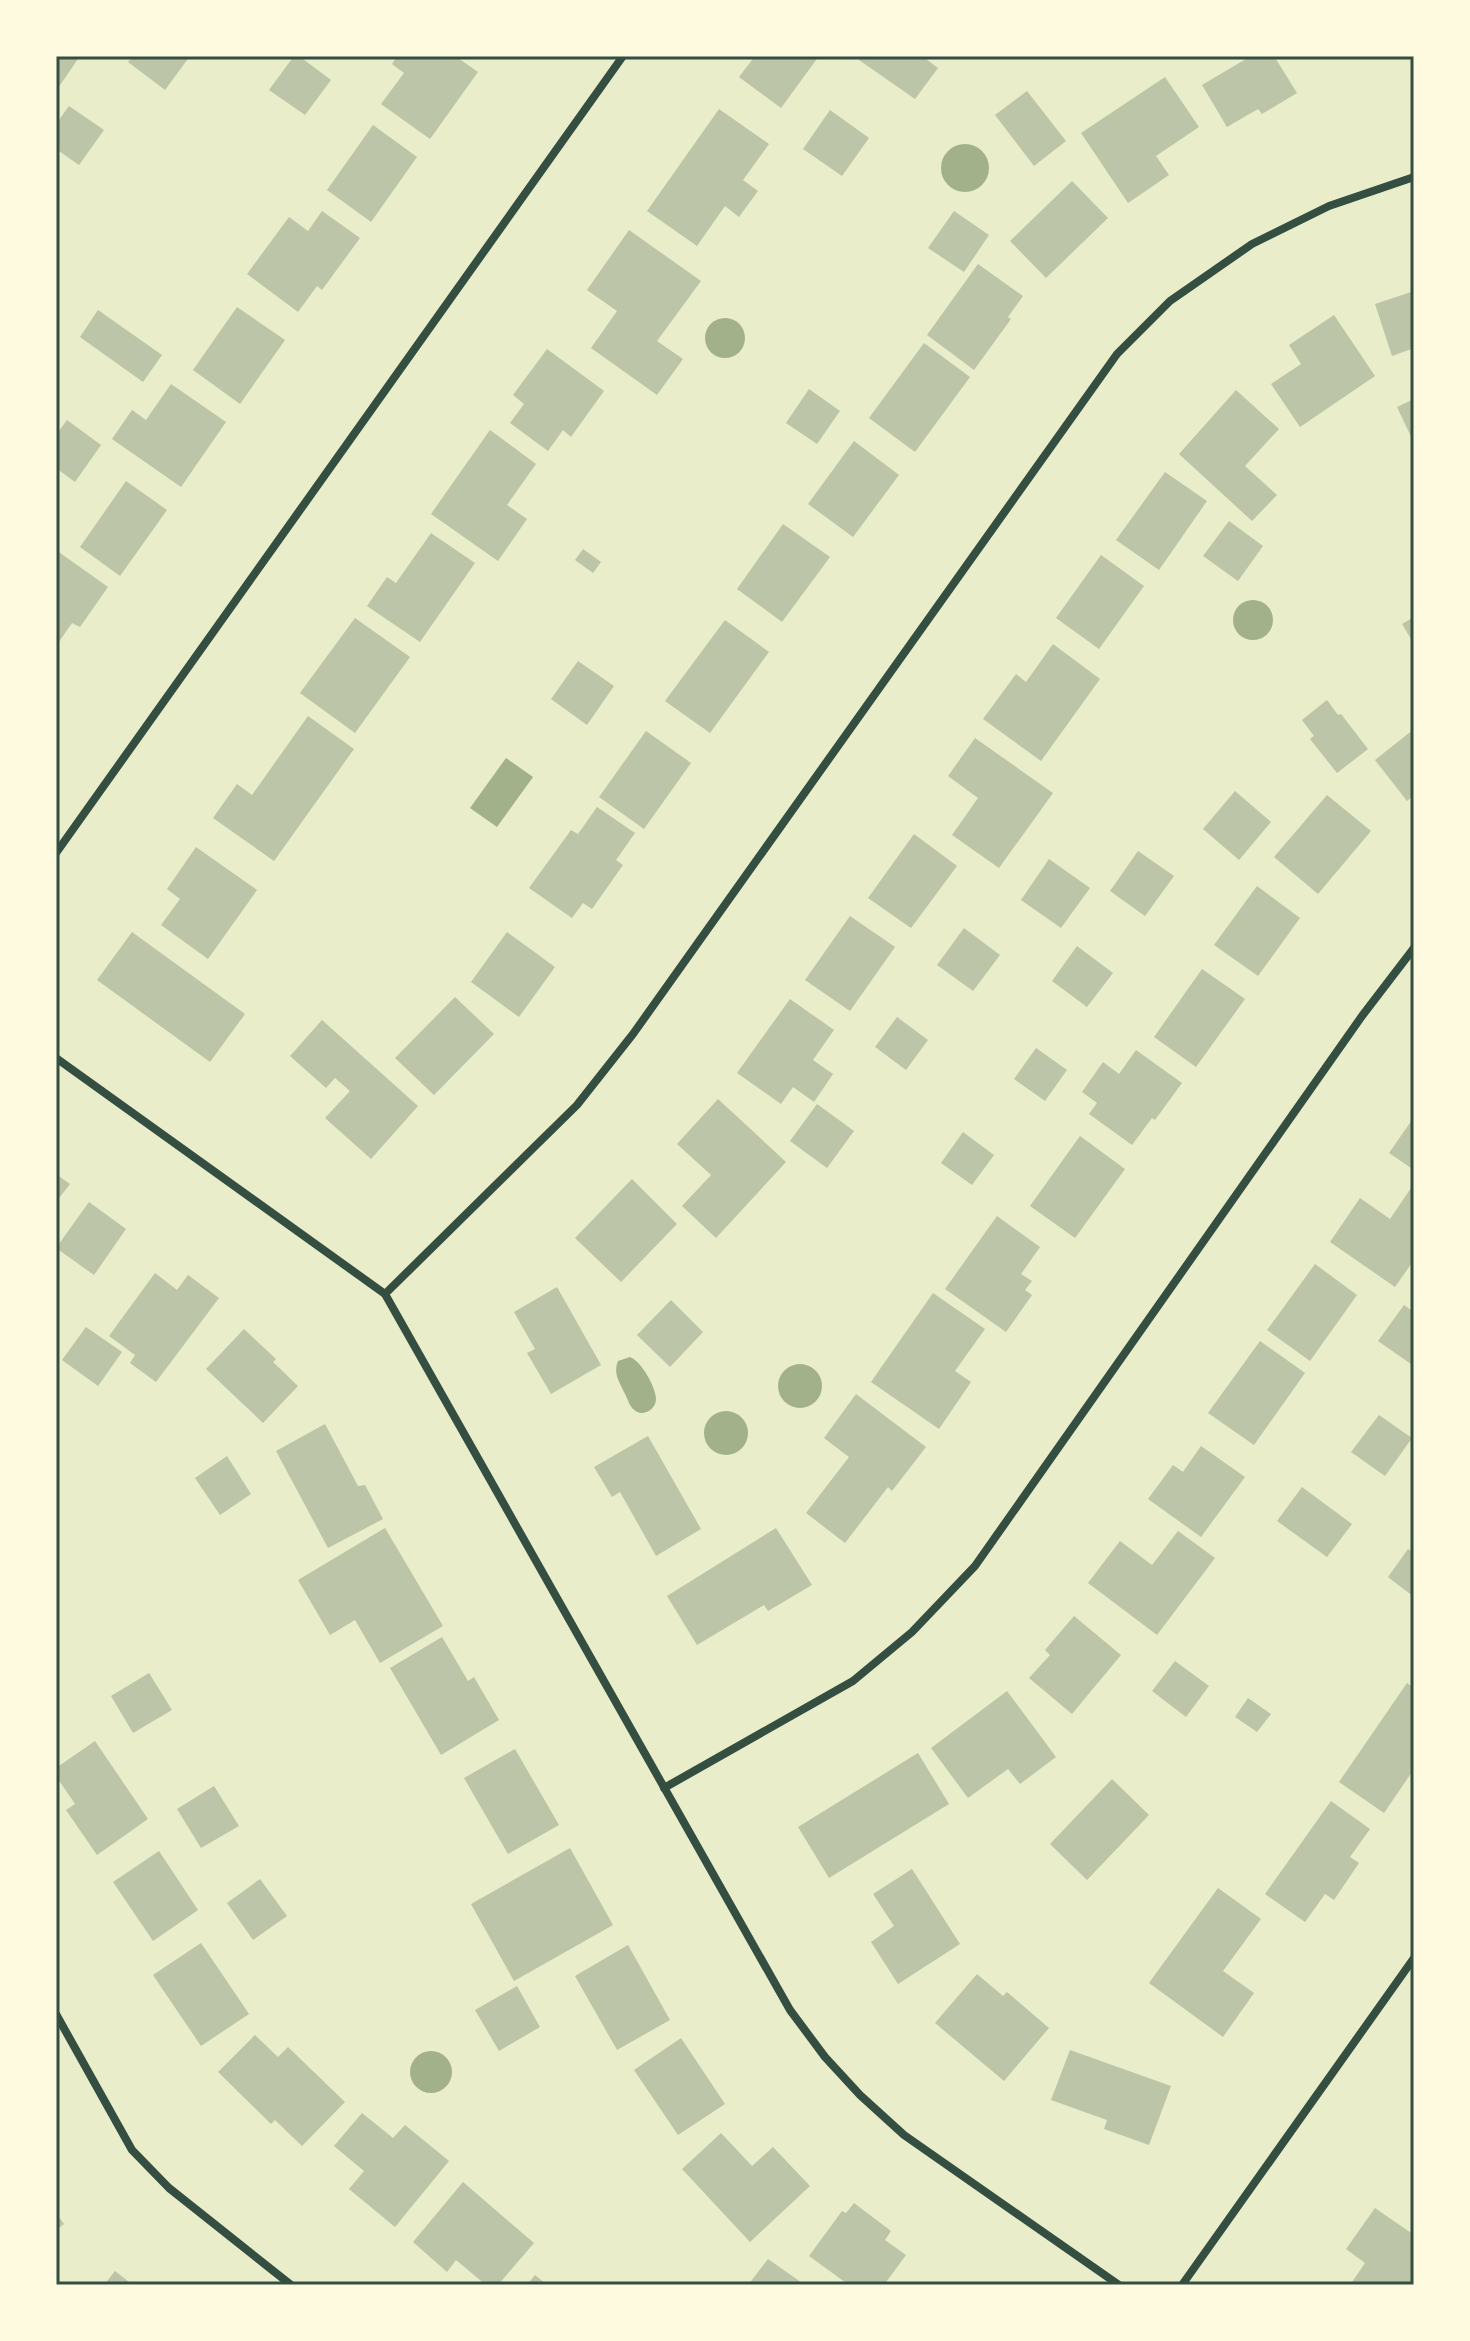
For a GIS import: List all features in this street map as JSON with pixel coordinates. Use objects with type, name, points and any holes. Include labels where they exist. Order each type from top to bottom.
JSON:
[{"type":"street","points":[[56,853],[623,56]]},
{"type":"street","points":[[385,1294],[577,1105],[633,1034],[1117,354],[1170,301],[1252,244],[1329,206],[1414,177]]},
{"type":"street","points":[[664,1788],[853,1681],[912,1632],[975,1566],[1362,1016],[1414,948]]},
{"type":"street","points":[[56,1058],[385,1294],[790,2010],[825,2057],[860,2095],[904,2135],[1119,2285]]},
{"type":"street","points":[[1182,2285],[1414,1958]]},
{"type":"street","points":[[56,2014],[132,2150],[169,2188],[291,2285]]},
{"type":"shaded area","points":[[965,144],[982,151],[989,168],[982,185],[965,192],[948,185],[941,168],[948,151]]},
{"type":"shaded area","points":[[725,318],[739,324],[745,338],[739,352],[725,358],[711,352],[705,338],[711,324]]},
{"type":"shaded area","points":[[1253,600],[1267,606],[1273,620],[1267,634],[1253,640],[1239,634],[1233,620],[1239,606]]},
{"type":"shaded area","points":[[506,758],[533,777],[497,827],[470,808]]},
{"type":"shaded area","points":[[630,1357],[651,1381],[656,1399],[648,1412],[640,1413],[632,1407],[617,1377],[618,1361]]},
{"type":"shaded area","points":[[800,1364],[816,1370],[822,1386],[816,1402],[800,1408],[784,1402],[778,1386],[784,1370]]},
{"type":"shaded area","points":[[726,1411],[742,1417],[748,1433],[742,1449],[726,1455],[710,1449],[704,1433],[710,1417]]},
{"type":"shaded area","points":[[431,2051],[446,2057],[452,2072],[446,2087],[431,2093],[416,2087],[410,2072],[416,2057]]},
{"type":"building","points":[[56,56],[80,56],[56,91]]},
{"type":"building","points":[[133,56],[190,56],[165,90],[128,62]]},
{"type":"building","points":[[294,56],[299,56],[331,80],[305,115],[269,90]]},
{"type":"building","points":[[397,56],[455,56],[478,72],[430,139],[381,104],[404,73],[392,64]]},
{"type":"building","points":[[755,56],[819,56],[781,108],[739,77]]},
{"type":"building","points":[[862,56],[922,56],[938,68],[915,99],[859,60]]},
{"type":"building","points":[[1251,56],[1274,56],[1297,93],[1262,114],[1258,109],[1227,127],[1202,85]]},
{"type":"building","points":[[1165,77],[1199,127],[1156,156],[1169,175],[1128,203],[1081,133]]},
{"type":"building","points":[[1027,91],[1066,141],[1034,166],[995,115]]},
{"type":"building","points":[[69,106],[104,130],[79,165],[56,149],[56,124]]},
{"type":"building","points":[[719,109],[769,144],[743,180],[758,191],[739,217],[725,206],[697,246],[647,211]]},
{"type":"building","points":[[830,110],[869,138],[842,176],[803,149]]},
{"type":"building","points":[[373,125],[417,157],[371,222],[327,190]]},
{"type":"building","points":[[1072,181],[1108,218],[1046,278],[1010,241]]},
{"type":"building","points":[[322,211],[360,238],[322,290],[317,286],[298,312],[247,274],[289,217],[308,231]]},
{"type":"building","points":[[954,211],[989,235],[964,272],[928,248]]},
{"type":"building","points":[[629,230],[701,281],[657,341],[683,359],[657,395],[591,348],[617,311],[587,290]]},
{"type":"building","points":[[978,264],[1023,296],[1008,317],[1011,319],[974,370],[927,335]]},
{"type":"building","points":[[1414,291],[1414,348],[1392,356],[1375,304]]},
{"type":"building","points":[[237,307],[285,340],[240,404],[193,370]]},
{"type":"building","points":[[98,310],[162,355],[143,382],[80,337]]},
{"type":"building","points":[[1334,315],[1375,376],[1300,427],[1271,384],[1301,364],[1289,345]]},
{"type":"building","points":[[924,343],[970,377],[915,452],[869,418]]},
{"type":"building","points":[[547,349],[604,391],[571,437],[563,430],[548,451],[510,423],[524,404],[513,395]]},
{"type":"building","points":[[171,384],[226,422],[181,487],[112,439],[132,410],[146,420]]},
{"type":"building","points":[[809,389],[840,411],[817,444],[786,423]]},
{"type":"building","points":[[1236,390],[1279,429],[1245,466],[1277,495],[1252,521],[1179,454]]},
{"type":"building","points":[[1414,399],[1414,443],[1397,407]]},
{"type":"building","points":[[67,420],[101,445],[75,482],[56,468],[56,435]]},
{"type":"building","points":[[490,430],[536,464],[507,505],[527,519],[498,561],[431,514]]},
{"type":"building","points":[[854,441],[899,475],[853,537],[808,504]]},
{"type":"building","points":[[1165,472],[1207,501],[1159,570],[1116,540]]},
{"type":"building","points":[[126,481],[167,510],[120,576],[80,547]]},
{"type":"building","points":[[1229,521],[1263,546],[1238,581],[1203,556]]},
{"type":"building","points":[[783,524],[830,557],[782,622],[737,589]]},
{"type":"building","points":[[431,533],[475,563],[420,642],[367,606],[387,577],[396,583]]},
{"type":"building","points":[[583,549],[601,562],[593,573],[575,560]]},
{"type":"building","points":[[56,550],[108,587],[80,627],[72,623],[56,646]]},
{"type":"building","points":[[1101,555],[1144,586],[1099,649],[1056,618]]},
{"type":"building","points":[[1414,617],[1414,644],[1402,624]]},
{"type":"building","points":[[355,618],[410,657],[355,733],[300,693]]},
{"type":"building","points":[[725,620],[769,652],[710,733],[665,701]]},
{"type":"building","points":[[1053,644],[1100,679],[1041,761],[983,719],[1016,674],[1026,682]]},
{"type":"building","points":[[578,661],[614,686],[587,725],[551,699]]},
{"type":"building","points":[[1327,700],[1368,749],[1337,773],[1310,739],[1314,736],[1302,720]]},
{"type":"building","points":[[308,716],[354,749],[274,861],[213,818],[237,784],[252,795]]},
{"type":"building","points":[[1414,729],[1414,795],[1407,801],[1375,760]]},
{"type":"building","points":[[646,731],[691,763],[644,829],[599,797]]},
{"type":"building","points":[[975,738],[1053,793],[999,868],[952,835],[978,798],[948,776]]},
{"type":"building","points":[[1235,791],[1271,822],[1239,860],[1203,829]]},
{"type":"building","points":[[1327,795],[1371,831],[1318,894],[1274,857]]},
{"type":"building","points":[[597,807],[635,833],[616,860],[623,865],[592,909],[583,903],[572,918],[529,888],[571,830],[578,834]]},
{"type":"building","points":[[914,834],[957,866],[911,928],[868,898]]},
{"type":"building","points":[[196,847],[257,890],[208,959],[161,925],[180,899],[167,889]]},
{"type":"building","points":[[1138,851],[1174,876],[1145,916],[1110,891]]},
{"type":"building","points":[[1049,859],[1090,888],[1061,928],[1021,900]]},
{"type":"building","points":[[1257,886],[1300,918],[1258,976],[1214,945]]},
{"type":"building","points":[[850,916],[895,947],[850,1011],[805,980]]},
{"type":"building","points":[[964,928],[1000,955],[973,991],[937,965]]},
{"type":"building","points":[[132,932],[245,1014],[210,1062],[97,980]]},
{"type":"building","points":[[507,932],[555,967],[519,1017],[471,982]]},
{"type":"building","points":[[1077,946],[1113,973],[1087,1007],[1052,981]]},
{"type":"building","points":[[1202,969],[1245,999],[1196,1067],[1154,1037]]},
{"type":"building","points":[[455,997],[494,1034],[434,1095],[395,1058]]},
{"type":"building","points":[[790,999],[834,1030],[813,1060],[833,1074],[814,1102],[793,1087],[781,1104],[737,1073]]},
{"type":"building","points":[[897,1017],[928,1040],[906,1070],[875,1047]]},
{"type":"building","points":[[322,1020],[418,1106],[371,1159],[325,1118],[350,1091],[335,1078],[326,1088],[290,1056]]},
{"type":"building","points":[[1036,1048],[1067,1070],[1045,1101],[1014,1079]]},
{"type":"building","points":[[1136,1050],[1182,1083],[1132,1145],[1089,1114],[1097,1103],[1082,1092],[1103,1062],[1119,1074]]},
{"type":"building","points":[[718,1099],[786,1162],[716,1238],[682,1206],[711,1175],[677,1144]]},
{"type":"building","points":[[817,1104],[854,1131],[827,1168],[790,1141]]},
{"type":"building","points":[[1414,1117],[1414,1170],[1389,1153]]},
{"type":"building","points":[[963,1132],[994,1155],[972,1185],[941,1163]]},
{"type":"building","points":[[1080,1136],[1125,1169],[1075,1238],[1030,1206]]},
{"type":"building","points":[[56,1174],[70,1184],[56,1202]]},
{"type":"building","points":[[632,1179],[677,1224],[621,1282],[575,1238]]},
{"type":"building","points":[[1411,1188],[1414,1190],[1414,1260],[1395,1287],[1330,1242],[1360,1198],[1390,1219]]},
{"type":"building","points":[[89,1202],[126,1229],[94,1275],[56,1248]]},
{"type":"building","points":[[997,1216],[1040,1247],[1021,1274],[1032,1281],[1025,1290],[1032,1295],[1006,1332],[945,1289]]},
{"type":"building","points":[[1315,1264],[1357,1295],[1310,1361],[1267,1330]]},
{"type":"building","points":[[155,1273],[177,1290],[188,1275],[219,1298],[156,1382],[130,1363],[135,1355],[109,1336]]},
{"type":"building","points":[[557,1287],[601,1365],[551,1394],[527,1353],[535,1349],[514,1312]]},
{"type":"building","points":[[933,1293],[985,1329],[955,1371],[971,1382],[939,1429],[871,1382]]},
{"type":"building","points":[[671,1300],[703,1332],[670,1367],[637,1335]]},
{"type":"building","points":[[1404,1305],[1414,1312],[1414,1360],[1411,1364],[1378,1341]]},
{"type":"building","points":[[86,1327],[122,1352],[98,1386],[62,1360]]},
{"type":"building","points":[[244,1329],[276,1359],[273,1362],[298,1386],[263,1423],[206,1369]]},
{"type":"building","points":[[1260,1341],[1305,1373],[1254,1445],[1208,1413]]},
{"type":"building","points":[[856,1394],[926,1447],[892,1491],[888,1487],[845,1543],[806,1513],[849,1457],[824,1438]]},
{"type":"building","points":[[1379,1415],[1412,1438],[1385,1476],[1351,1452]]},
{"type":"building","points":[[325,1424],[358,1486],[365,1485],[383,1519],[328,1548],[276,1451]]},
{"type":"building","points":[[648,1436],[701,1529],[656,1556],[620,1492],[612,1497],[594,1467]]},
{"type":"building","points":[[1201,1446],[1245,1477],[1201,1537],[1148,1499],[1173,1465],[1183,1472]]},
{"type":"building","points":[[227,1456],[251,1494],[220,1515],[195,1478]]},
{"type":"building","points":[[1302,1487],[1352,1524],[1327,1557],[1277,1521]]},
{"type":"building","points":[[385,1528],[443,1626],[380,1663],[355,1620],[330,1635],[298,1580]]},
{"type":"building","points":[[776,1528],[812,1585],[768,1611],[764,1605],[697,1645],[667,1596]]},
{"type":"building","points":[[1178,1531],[1215,1558],[1157,1635],[1088,1583],[1120,1541],[1152,1565]]},
{"type":"building","points":[[1408,1549],[1414,1553],[1414,1597],[1388,1577]]},
{"type":"building","points":[[1074,1616],[1121,1655],[1072,1714],[1029,1678],[1050,1655],[1045,1650]]},
{"type":"building","points":[[442,1637],[468,1681],[474,1677],[499,1720],[441,1755],[390,1668]]},
{"type":"building","points":[[1175,1661],[1209,1686],[1186,1717],[1152,1691]]},
{"type":"building","points":[[149,1673],[172,1710],[133,1733],[111,1696]]},
{"type":"building","points":[[1407,1683],[1414,1688],[1414,1769],[1384,1813],[1339,1782]]},
{"type":"building","points":[[1007,1691],[1056,1757],[1020,1784],[1008,1769],[968,1798],[931,1748]]},
{"type":"building","points":[[1248,1698],[1271,1714],[1257,1732],[1235,1717]]},
{"type":"building","points":[[95,1741],[148,1819],[97,1855],[66,1810],[75,1804],[56,1776],[56,1768]]},
{"type":"building","points":[[515,1749],[559,1825],[508,1854],[464,1778]]},
{"type":"building","points":[[918,1753],[949,1804],[829,1878],[798,1827]]},
{"type":"building","points":[[1112,1779],[1149,1815],[1087,1880],[1050,1844]]},
{"type":"building","points":[[214,1786],[239,1826],[201,1848],[177,1809]]},
{"type":"building","points":[[1331,1801],[1370,1829],[1350,1857],[1359,1863],[1334,1900],[1325,1894],[1305,1922],[1265,1894]]},
{"type":"building","points":[[570,1848],[613,1925],[514,1981],[471,1904]]},
{"type":"building","points":[[159,1851],[198,1910],[153,1941],[113,1882]]},
{"type":"building","points":[[912,1869],[960,1944],[898,1984],[871,1942],[894,1926],[873,1894]]},
{"type":"building","points":[[260,1879],[287,1916],[253,1940],[227,1903]]},
{"type":"building","points":[[1218,1888],[1261,1919],[1223,1971],[1254,1993],[1223,2037],[1149,1983]]},
{"type":"building","points":[[201,1943],[249,2014],[201,2046],[153,1975]]},
{"type":"building","points":[[628,1945],[670,2020],[617,2050],[575,1976]]},
{"type":"building","points":[[977,1974],[1003,1996],[1007,1992],[1049,2028],[1004,2081],[935,2023]]},
{"type":"building","points":[[517,1986],[540,2027],[499,2051],[475,2010]]},
{"type":"building","points":[[255,2035],[278,2057],[288,2047],[345,2102],[302,2146],[275,2120],[271,2124],[218,2072]]},
{"type":"building","points":[[681,2038],[725,2104],[678,2135],[634,2070]]},
{"type":"building","points":[[1070,2050],[1171,2086],[1149,2145],[1104,2129],[1107,2120],[1051,2100]]},
{"type":"building","points":[[362,2113],[393,2138],[405,2125],[449,2161],[395,2227],[349,2189],[364,2171],[334,2146]]},
{"type":"building","points":[[721,2133],[752,2166],[773,2147],[810,2186],[750,2242],[682,2169]]},
{"type":"building","points":[[463,2182],[534,2243],[498,2285],[486,2285],[456,2260],[447,2272],[413,2242]]},
{"type":"building","points":[[854,2203],[891,2231],[885,2240],[906,2255],[884,2285],[849,2285],[809,2256],[842,2211],[846,2213]]},
{"type":"building","points":[[1375,2208],[1414,2235],[1414,2285],[1350,2285],[1365,2263],[1346,2249]]},
{"type":"building","points":[[56,2213],[64,2224],[56,2230]]},
{"type":"building","points":[[768,2259],[805,2285],[748,2285]]},
{"type":"building","points":[[115,2271],[133,2285],[104,2285]]},
{"type":"building","points":[[535,2275],[547,2285],[527,2285]]}]
